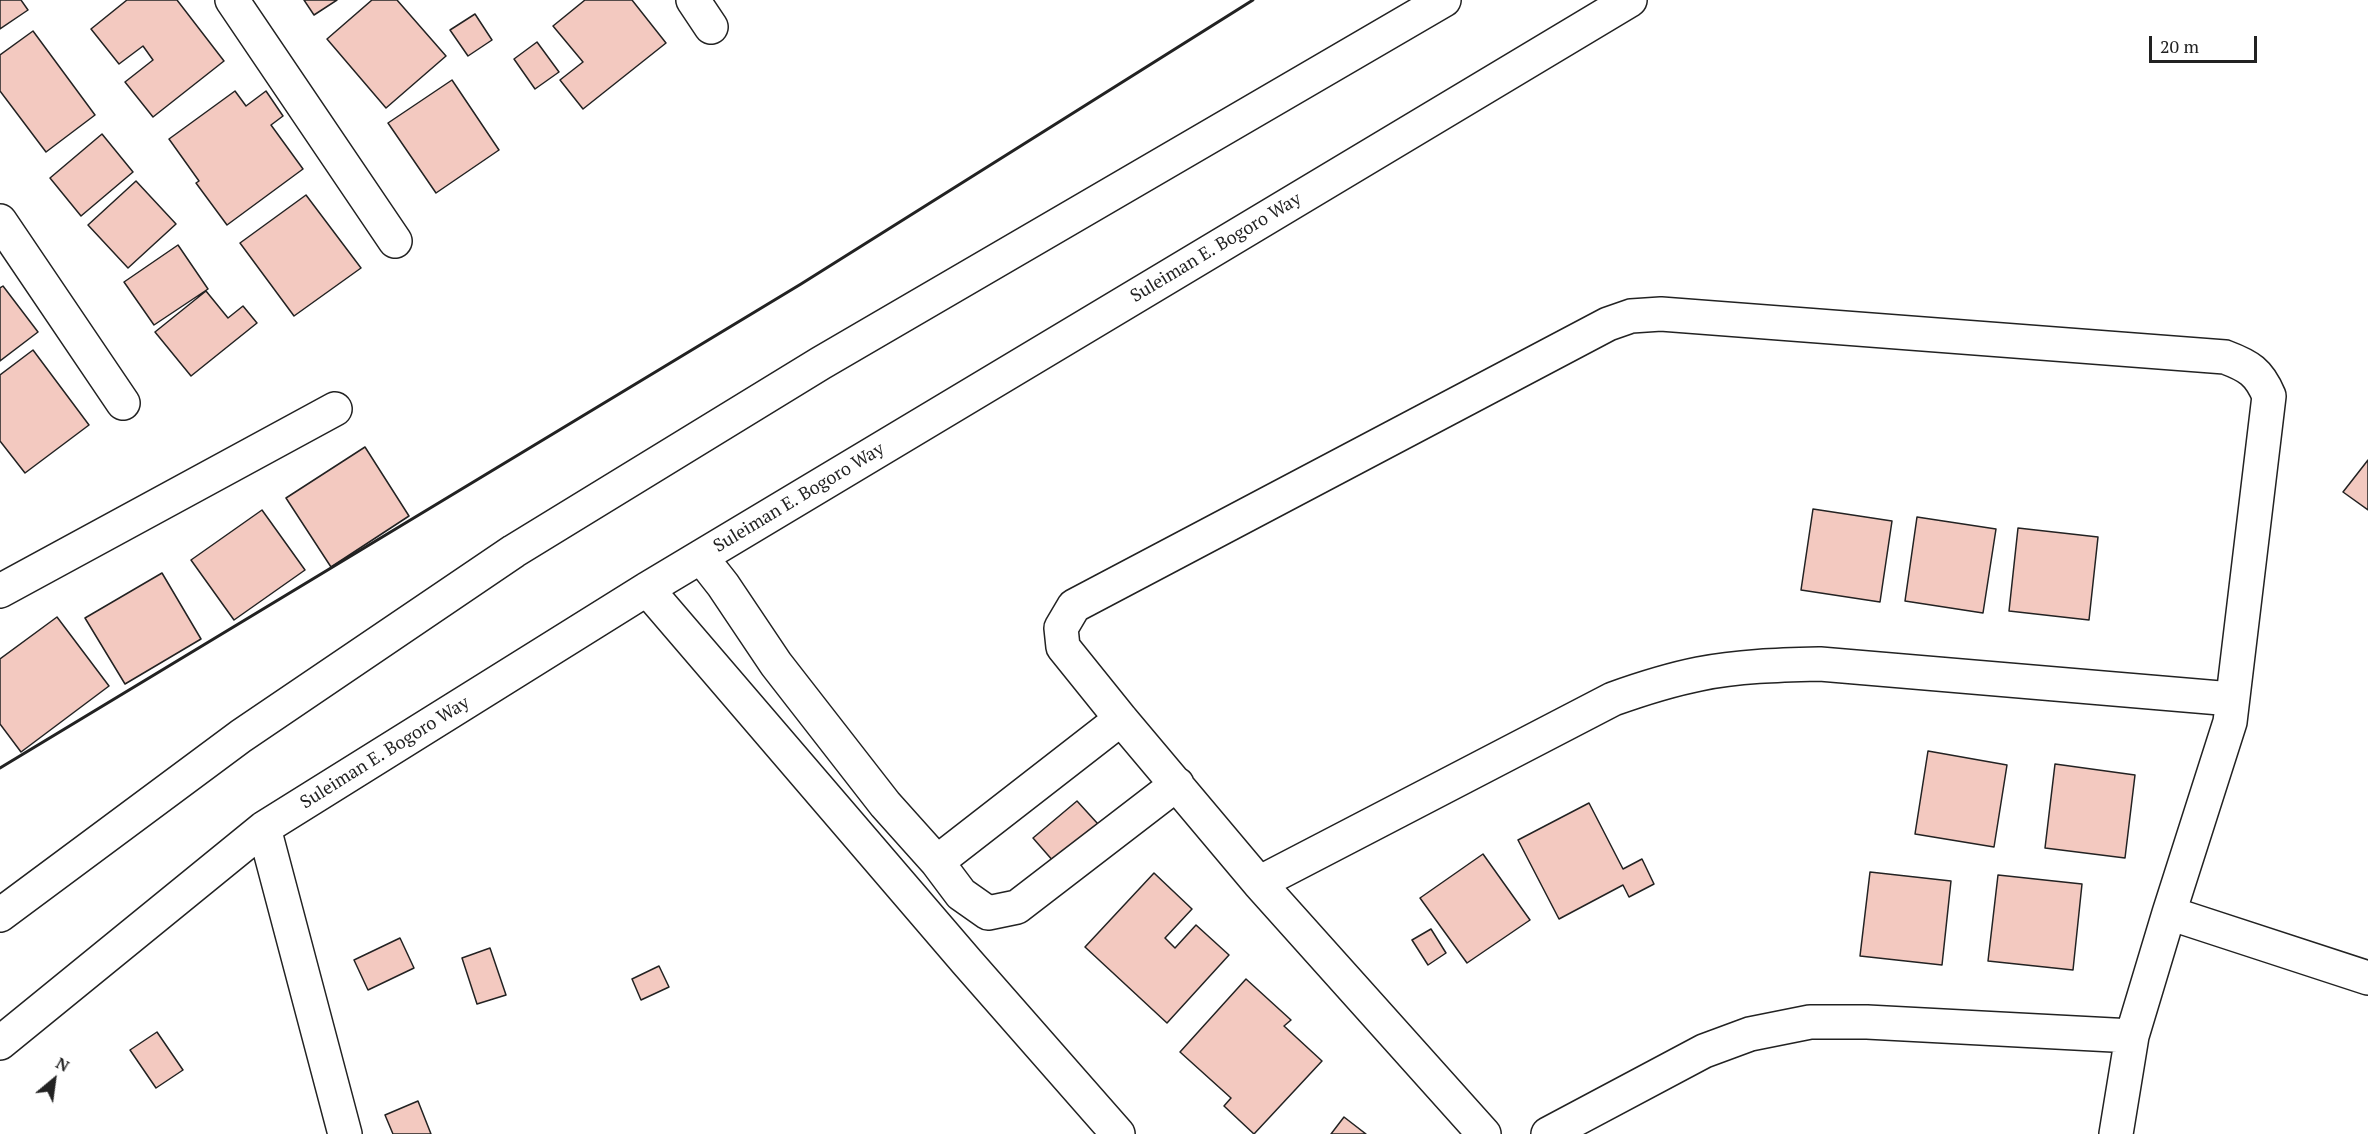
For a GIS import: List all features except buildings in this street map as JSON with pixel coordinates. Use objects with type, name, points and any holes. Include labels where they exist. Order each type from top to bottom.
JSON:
[{"type":"street","points":[[232,0],[395,241]]},
{"type":"street","points":[[693,0],[711,27]]},
{"type":"street","points":[[0,915],[241,736],[514,551],[820,363],[1444,0]]},
{"type":"street","name":"Suleiman E. Bogoro Way","points":[[0,1043],[264,828],[647,589],[1630,0]]},
{"type":"street","points":[[0,221],[123,403]]},
{"type":"street","points":[[1484,1134],[1259,883],[1121,719],[1063,647],[1061,628],[1074,606],[1608,324],[1631,316],[1661,314],[2225,357],[2246,365],[2262,379],[2269,396],[2230,722],[2226,741],[2169,913],[2132,1036],[2116,1134]]},
{"type":"street","points":[[0,591],[335,409]]},
{"type":"street","points":[[701,557],[723,585],[783,673],[885,804],[937,862],[961,894],[988,914],[1017,907],[1177,784]]},
{"type":"street","points":[[647,589],[1118,1134]]},
{"type":"street","points":[[1259,883],[1613,699],[1650,686],[1700,673],[1764,666],[1820,664],[2232,699]]},
{"type":"street","points":[[937,862],[1121,719]]},
{"type":"street","points":[[264,828],[345,1134]]},
{"type":"street","points":[[2169,913],[2368,978]]},
{"type":"street","points":[[1548,1134],[1704,1051],[1750,1034],[1810,1022],[1867,1022],[2132,1036]]},
{"type":"wall","points":[[0,768],[801,284],[1253,0]]}]
